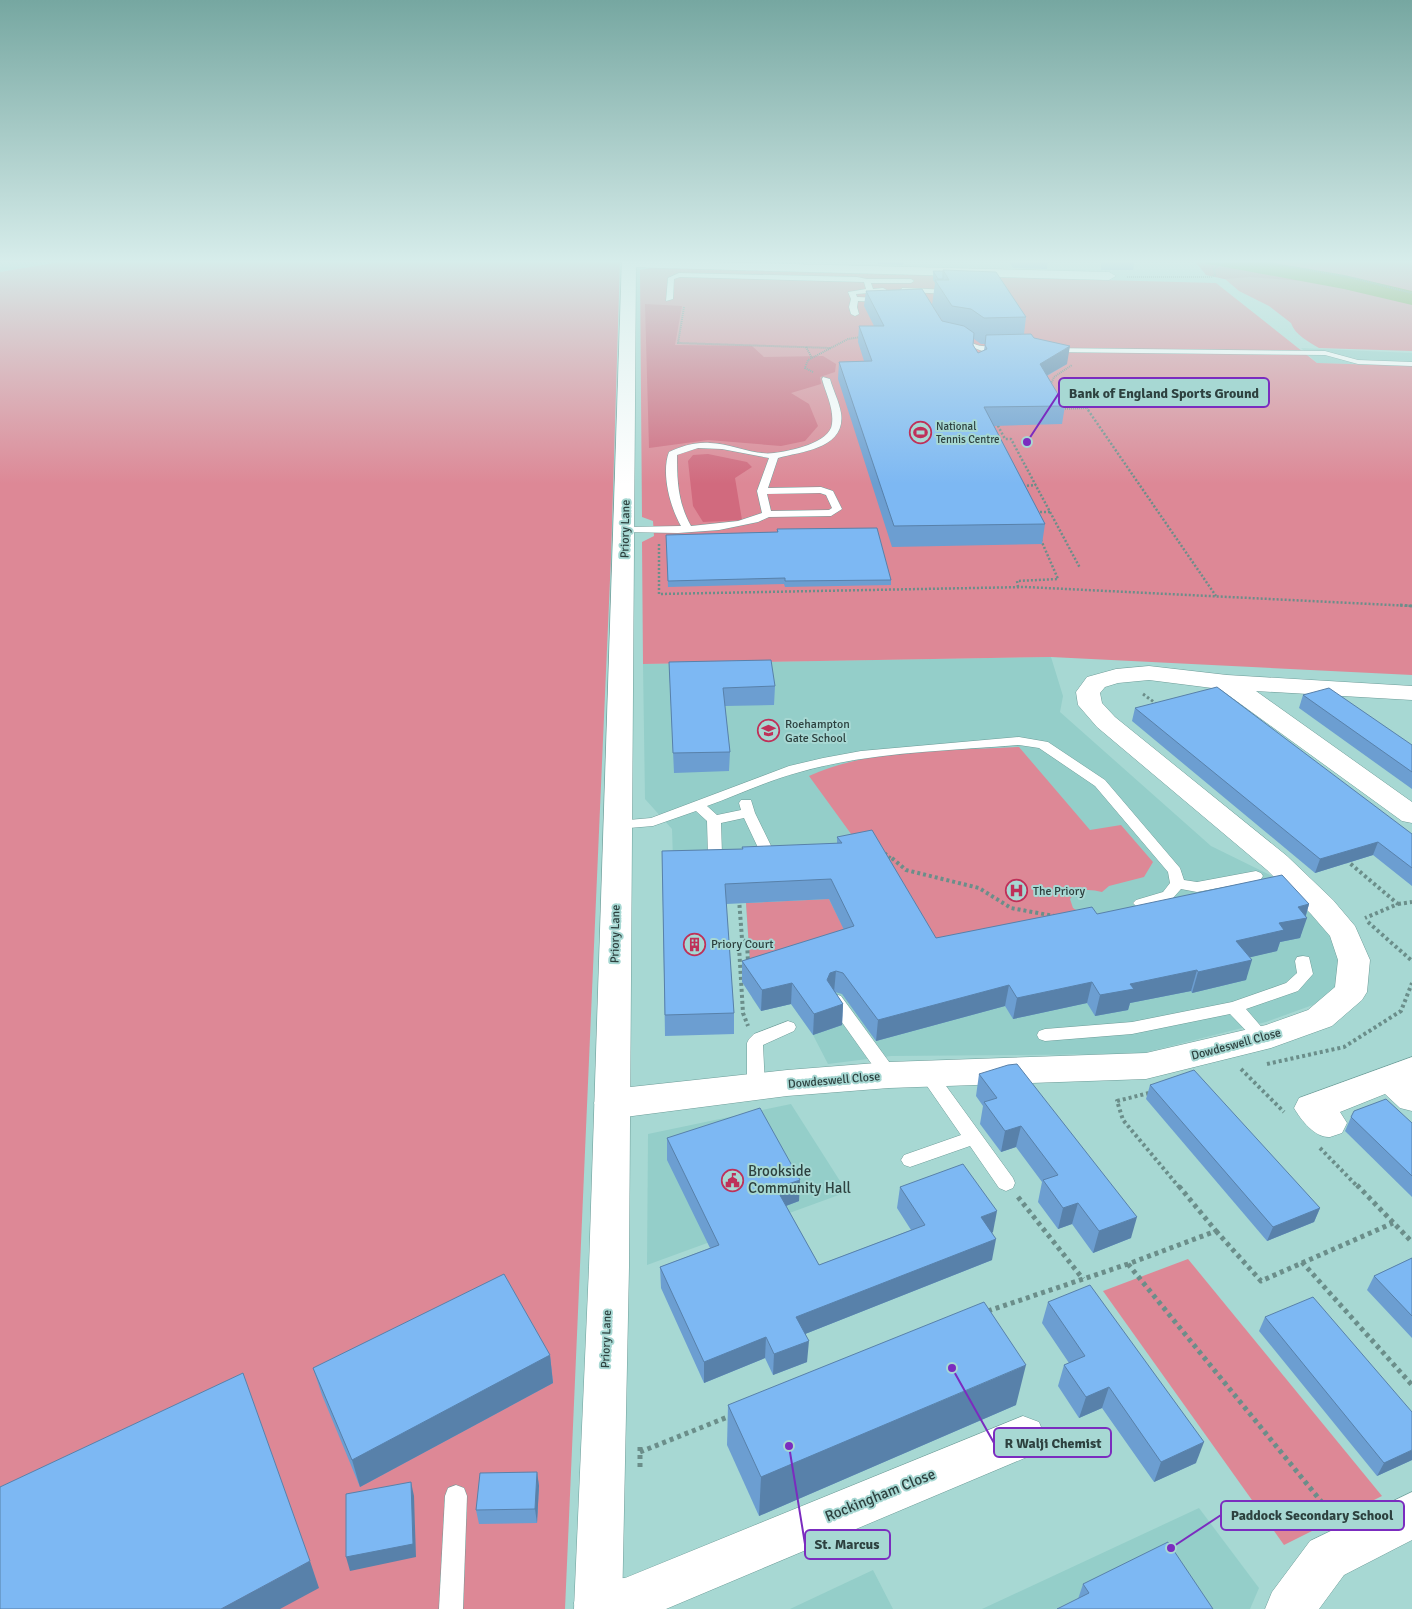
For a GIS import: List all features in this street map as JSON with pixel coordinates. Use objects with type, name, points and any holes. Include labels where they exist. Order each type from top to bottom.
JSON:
[{"type":"street","name":"Priory Lane","points":[[598,1606],[612,1103],[628,334]]},
{"type":"street","name":"Dowdeswell Close","points":[[612,1103],[888,1075],[1146,1066],[1260,1052],[1320,1018],[1351,992],[1354,960],[1344,933],[1322,907],[1277,862],[1106,722],[1090,705],[1088,692],[1096,682],[1116,676],[1149,673],[1227,682],[1412,693]]},
{"type":"street","name":"Dowdeswell Close","points":[[1227,682],[1412,816]]},
{"type":"street","points":[[1382,691],[1412,711]]},
{"type":"street","points":[[1324,1135],[1312,1108],[1405,1082]]},
{"type":"street","name":"Rockingham Close","points":[[598,1606],[625,1602],[1023,1437]]},
{"type":"street","points":[[1290,1609],[1328,1558],[1412,1515]]},
{"type":"lane","points":[[952,338],[965,340],[978,352],[1005,347]]},
{"type":"lane","points":[[1041,350],[1325,353],[1358,362],[1412,364]]},
{"type":"lane","points":[[1065,360],[1079,353],[1078,351]]},
{"type":"lane","points":[[686,528],[677,511],[672,494],[672,454],[680,449],[699,445],[719,445],[774,456],[814,446],[829,437],[836,427],[838,416],[826,379]]},
{"type":"lane","points":[[767,514],[762,491],[774,456]]},
{"type":"lane","points":[[625,530],[742,524],[759,520],[767,514],[831,512],[837,508],[830,493],[821,490],[762,491]]},
{"type":"lane","points":[[617,825],[653,822],[794,769],[823,762],[861,755],[1019,741],[1043,745],[1100,782],[1175,870],[1178,884]]},
{"type":"lane","points":[[699,806],[714,820],[715,855]]},
{"type":"lane","points":[[714,820],[747,808],[768,854]]},
{"type":"lane","points":[[1178,884],[1197,887],[1256,876]]},
{"type":"lane","points":[[1141,902],[1168,895],[1178,884]]},
{"type":"lane","points":[[1045,1035],[1132,1028],[1234,1008],[1292,986],[1305,974],[1303,960]]},
{"type":"lane","points":[[835,1000],[888,1075]]},
{"type":"lane","points":[[1234,1008],[1260,1052]]},
{"type":"lane","points":[[756,1087],[755,1043],[760,1038],[788,1027]]},
{"type":"lane","points":[[927,1073],[1006,1182]]},
{"type":"lane","points":[[910,1160],[973,1138]]},
{"type":"lane","points":[[451,1609],[456,1496]]},
{"type":"path","points":[[679,334],[678,343],[832,348]]},
{"type":"path","points":[[826,379],[805,368],[808,360],[852,338],[861,337]]},
{"type":"path","points":[[805,347],[812,358]]},
{"type":"path","points":[[1049,389],[1054,377],[1073,364],[1065,360]]},
{"type":"path","points":[[1060,409],[1087,408],[1216,597]]},
{"type":"path","points":[[992,416],[1005,439],[1011,439],[1080,568]]},
{"type":"path","points":[[1016,486],[1036,486]]},
{"type":"path","points":[[1035,512],[1050,512]]},
{"type":"path","points":[[661,529],[659,594],[1018,587],[1412,606]]},
{"type":"path","points":[[1018,587],[1017,581],[1058,579],[1039,536]]},
{"type":"path","points":[[1138,690],[1161,708]]},
{"type":"path","points":[[884,852],[906,870],[979,888],[1011,908],[1058,917]]},
{"type":"path","points":[[1345,860],[1398,904]]},
{"type":"path","points":[[738,892],[742,939],[747,943],[748,970]]},
{"type":"path","points":[[1412,902],[1398,904],[1364,919],[1412,961]]},
{"type":"path","points":[[739,947],[743,1013],[755,1043]]},
{"type":"path","points":[[1260,1052],[1344,1047],[1401,1011],[1412,983]]},
{"type":"path","points":[[1232,1072],[1248,1068]]},
{"type":"path","points":[[1241,1069],[1286,1114]]},
{"type":"path","points":[[1156,1091],[1117,1101],[1123,1120],[1216,1231],[1261,1280],[1393,1223]]},
{"type":"path","points":[[1324,1135],[1393,1223],[1412,1242]]},
{"type":"path","points":[[1006,1182],[1083,1279]]},
{"type":"path","points":[[984,1313],[1128,1264],[1216,1231]]},
{"type":"path","points":[[1302,1262],[1412,1385]]},
{"type":"path","points":[[1128,1264],[1355,1544]]},
{"type":"path","points":[[640,1452],[740,1412]]},
{"type":"shaded area","points":[[0,334],[618,334],[611,557],[565,1609],[0,1609]]},
{"type":"shaded area","points":[[641,334],[1280,334],[1317,363],[1412,366],[1412,675],[1051,657],[643,664],[642,542],[654,536],[653,521],[642,517]]},
{"type":"shaded area","points":[[646,334],[677,334],[675,345],[752,346],[764,357],[823,356],[836,364],[835,372],[820,377],[821,384],[791,393],[809,404],[818,426],[805,441],[781,446],[708,440],[649,448]]},
{"type":"shaded area","points":[[1412,334],[1412,351],[1319,348],[1299,335]]},
{"type":"shaded area","points":[[1301,348],[1412,353],[1412,366],[1317,363]]},
{"type":"shaded area","points":[[708,454],[747,462],[752,467],[735,478],[742,520],[703,522],[693,506],[688,461],[693,455]]},
{"type":"shaded area","name":"The Priory","points":[[1051,657],[1063,696],[1060,712],[1211,846],[1276,878],[1320,920],[1340,952],[1340,982],[1321,1002],[1266,1022],[1139,1054],[891,1056],[828,1064],[813,1035],[791,1004],[761,1011],[752,998],[742,867],[673,859],[672,829],[645,799],[643,664]]},
{"type":"shaded area","points":[[1019,747],[1090,830],[1121,825],[1153,862],[1144,877],[1109,886],[1102,892],[1085,890],[1073,895],[1070,899],[1073,908],[1087,917],[936,951],[809,776],[834,767],[886,755],[939,750]]},
{"type":"shaded area","points":[[829,899],[853,947],[751,977],[746,903]]},
{"type":"shaded area","points":[[791,1104],[847,1192],[647,1265],[648,1134]]},
{"type":"shaded area","points":[[1188,1259],[1382,1496],[1284,1545],[1103,1291]]},
{"type":"shaded area","points":[[1199,1508],[1259,1588],[1250,1609],[982,1609]]},
{"type":"shaded area","points":[[873,1570],[893,1609],[790,1609]]},
{"type":"building","points":[[862,334],[974,334],[973,345],[978,353],[987,349],[985,345],[986,335],[1031,334],[1034,338],[1070,346],[1040,364],[1065,406],[984,407],[1045,524],[894,526],[839,362],[872,361]]},
{"type":"building","points":[[877,528],[891,580],[785,581],[785,578],[668,581],[666,535],[778,532],[777,529]]},
{"type":"building","points":[[771,660],[775,686],[723,688],[730,752],[673,753],[669,662]]},
{"type":"building","points":[[1217,687],[1412,834],[1412,868],[1378,842],[1320,859],[1135,708]]},
{"type":"building","points":[[1329,688],[1412,745],[1412,772],[1303,695]]},
{"type":"building","points":[[872,830],[936,938],[1092,907],[1097,914],[1282,875],[1309,904],[1298,907],[1307,918],[1279,923],[1284,930],[1236,941],[1252,960],[1130,984],[1134,989],[1100,995],[1092,982],[1017,998],[1009,985],[878,1020],[843,973],[836,971],[830,973],[827,980],[843,1004],[814,1014],[792,983],[762,990],[742,961],[854,926],[831,879],[725,884],[734,1013],[665,1015],[662,851],[743,849],[742,847],[842,843],[837,837]]},
{"type":"building","points":[[1017,1064],[1137,1217],[1099,1231],[1078,1203],[1063,1208],[1043,1180],[1058,1175],[1021,1126],[1005,1131],[984,1102],[997,1098],[979,1074]]},
{"type":"building","points":[[1194,1070],[1320,1208],[1273,1227],[1150,1085]]},
{"type":"building","points":[[1386,1099],[1412,1123],[1412,1176],[1351,1117],[1354,1111]]},
{"type":"building","points":[[760,1108],[800,1180],[776,1188],[819,1265],[925,1225],[900,1187],[963,1164],[997,1211],[981,1217],[996,1239],[796,1317],[809,1341],[774,1354],[766,1337],[704,1362],[660,1267],[719,1245],[667,1138]]},
{"type":"building","points":[[1412,1258],[1412,1316],[1374,1276]]},
{"type":"building","points":[[504,1274],[550,1355],[352,1460],[313,1368]]},
{"type":"building","points":[[1090,1285],[1204,1442],[1161,1462],[1109,1387],[1086,1397],[1064,1365],[1085,1356],[1048,1302]]},
{"type":"building","points":[[1313,1297],[1412,1412],[1412,1450],[1384,1463],[1265,1317]]},
{"type":"building","points":[[984,1302],[1026,1365],[761,1477],[728,1405]]},
{"type":"building","points":[[243,1373],[310,1561],[221,1609],[0,1609],[0,1487]]},
{"type":"building","points":[[537,1472],[535,1509],[476,1510],[480,1473]]},
{"type":"building","points":[[411,1482],[413,1544],[346,1557],[346,1494]]},
{"type":"building","points":[[1168,1542],[1213,1609],[1057,1609],[1089,1593],[1083,1584]]},
{"type":"place","name":"National Tennis Centre","points":[[920,432]]},
{"type":"place","name":"Bank of England Sports Ground","points":[[1027,442]]},
{"type":"place","name":"Roehampton Gate School","points":[[769,731]]},
{"type":"place","name":"The Priory","points":[[1017,891]]},
{"type":"place","name":"Priory Court","points":[[695,944]]},
{"type":"place","name":"Brookside Community Hall","points":[[732,1180]]},
{"type":"place","name":"R Walji Chemist","points":[[952,1368]]},
{"type":"place","name":"St. Marcus","points":[[789,1446]]},
{"type":"place","name":"Paddock Secondary School","points":[[1171,1548]]}]
